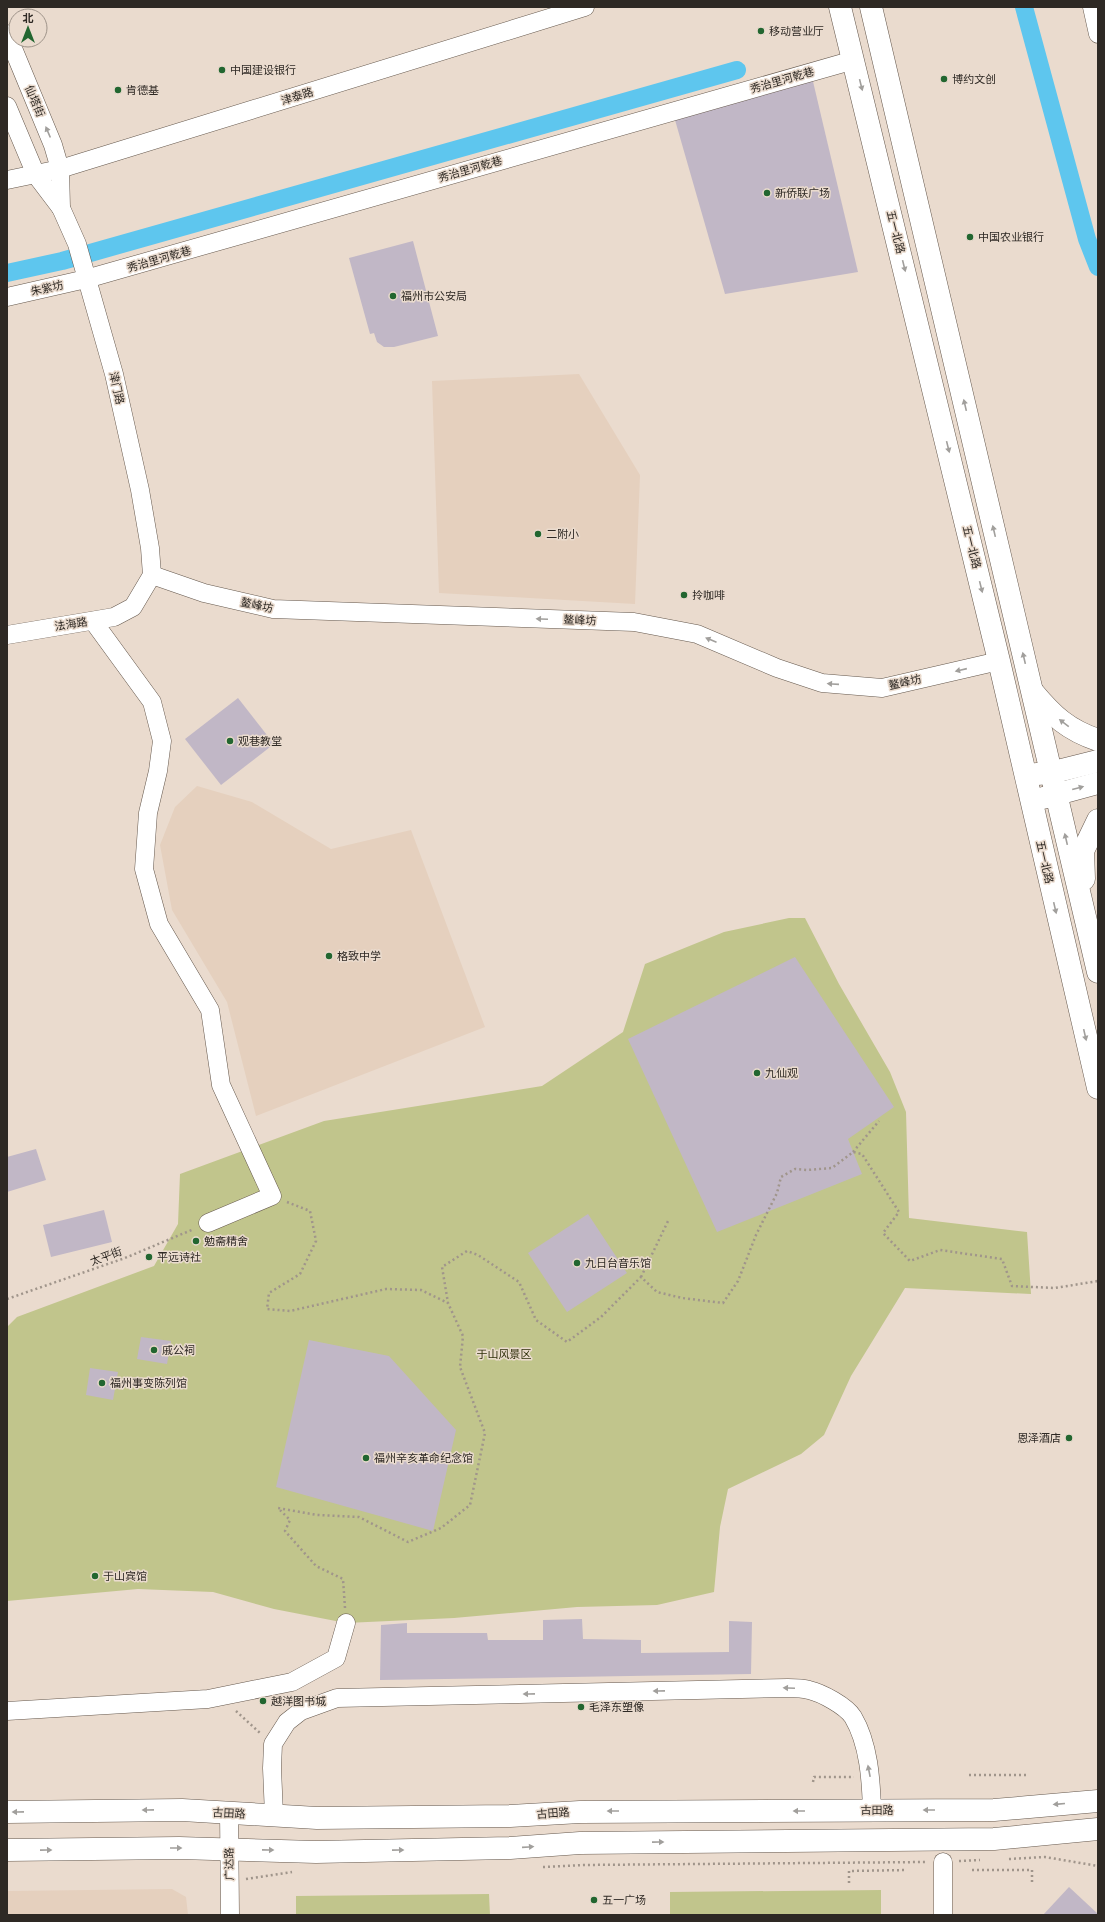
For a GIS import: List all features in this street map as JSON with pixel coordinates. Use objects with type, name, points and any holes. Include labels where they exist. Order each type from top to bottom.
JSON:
[{"type":"main road","name":"五一北路","points":[[840,7],[999,661],[1030,801],[1098,1088]]},
{"type":"main road","points":[[871,7],[1098,972]]},
{"type":"main road","points":[[1032,691],[1051,713],[1078,734],[1098,740]]},
{"type":"main road","points":[[1024,775],[1050,773],[1098,761]]},
{"type":"main road","points":[[1030,801],[1098,783]]},
{"type":"main road","points":[[1084,916],[1084,851],[1098,820]]},
{"type":"main road","name":"古田路","points":[[7,1812],[182,1810],[333,1818],[510,1816],[580,1812],[994,1810],[1098,1800]]},
{"type":"main road","points":[[7,1850],[179,1848],[323,1852],[510,1848],[580,1843],[994,1839],[1098,1829]]},
{"type":"street","name":"津泰路","points":[[7,180],[60,169],[585,7]]},
{"type":"street","points":[[1092,7],[1098,34]]},
{"type":"street","name":"仙塔街","points":[[7,34],[53,145],[60,169]]},
{"type":"street","name":"秀治里河乾巷","points":[[86,279],[854,60]]},
{"type":"street","points":[[7,106],[36,175],[61,208]]},
{"type":"street","name":"津门路","points":[[60,169],[61,208],[77,244],[114,374],[140,490],[150,548],[152,574]]},
{"type":"street","name":"朱紫坊","points":[[7,297],[86,279]]},
{"type":"street","name":"鳌峰坊","points":[[152,574],[204,593],[273,609],[634,622],[697,634],[777,668],[822,683],[882,688],[999,661]]},
{"type":"street","name":"法海路","points":[[7,635],[114,617],[133,607],[152,574]]},
{"type":"street","points":[[93,621],[152,702],[162,741],[158,771],[148,814],[144,869],[159,924],[210,1010],[221,1085],[272,1196],[208,1224]]},
{"type":"street","points":[[7,1711],[208,1699],[292,1682],[336,1658],[346,1623]]},
{"type":"street","points":[[274,1815],[272,1768],[273,1744],[287,1722],[301,1711],[337,1698],[788,1688],[808,1689],[824,1695],[852,1715],[864,1744],[871,1782],[872,1810]]},
{"type":"street","name":"广达路","points":[[229,1812],[230,1915]]},
{"type":"street","points":[[943,1862],[943,1915]]},
{"type":"path","points":[[641,1277],[657,1292],[682,1298],[723,1303],[738,1281],[756,1235],[777,1194],[781,1177],[795,1169],[807,1170],[832,1168],[853,1152],[879,1121]]},
{"type":"path","points":[[853,1152],[862,1154],[899,1212],[883,1233],[910,1261],[940,1250],[1002,1259],[1012,1286],[1055,1288],[1098,1281]]},
{"type":"path","points":[[272,1196],[310,1211],[316,1241],[300,1274],[270,1293],[267,1309],[290,1311],[386,1289],[421,1290],[448,1304]]},
{"type":"path","points":[[346,1623],[343,1579],[316,1566],[284,1531],[290,1520],[278,1508],[317,1515],[359,1517],[408,1542],[440,1528],[470,1505],[485,1433],[460,1367],[463,1336],[448,1304],[442,1267],[467,1251],[478,1255],[519,1282],[536,1320],[567,1342],[601,1317],[641,1277],[669,1220]]},
{"type":"path","name":"太平街","points":[[7,1299],[125,1258],[208,1224]]},
{"type":"path","points":[[234,1709],[273,1744]]},
{"type":"path","points":[[969,1775],[1028,1774]]},
{"type":"path","points":[[813,1782],[814,1776],[859,1776]]},
{"type":"path","points":[[1006,1859],[1045,1857],[1098,1866]]},
{"type":"path","points":[[538,1867],[583,1865],[943,1862],[982,1860]]},
{"type":"path","points":[[849,1883],[849,1871],[906,1870]]},
{"type":"path","points":[[972,1870],[1032,1870],[1032,1882]]},
{"type":"path","points":[[229,1882],[300,1872]]},
{"type":"shaded area","name":"二附小","points":[[579,374],[640,475],[635,604],[439,593],[432,381]]},
{"type":"shaded area","name":"格致中学","points":[[197,786],[252,802],[331,849],[411,830],[485,1027],[256,1116],[227,1002],[172,910],[160,845],[175,807]]},
{"type":"shaded area","points":[[172,1889],[186,1897],[188,1915],[7,1915],[7,1891]]},
{"type":"green space","name":"于山风景区","points":[[789,918],[805,918],[839,984],[890,1072],[906,1112],[909,1218],[1027,1232],[1031,1294],[905,1288],[851,1376],[824,1435],[801,1454],[728,1489],[720,1527],[714,1592],[657,1605],[577,1607],[454,1618],[346,1623],[274,1609],[213,1592],[138,1589],[7,1601],[7,1327],[17,1317],[154,1266],[178,1224],[180,1174],[324,1121],[542,1086],[623,1032],[645,964],[724,932]]},
{"type":"green space","points":[[881,1890],[881,1915],[670,1915],[670,1892]]},
{"type":"green space","points":[[489,1894],[490,1915],[296,1915],[296,1896]]},
{"type":"building","name":"新侨联广场","points":[[811,73],[858,272],[725,294],[673,113]]},
{"type":"building","name":"福州市公安局","points":[[413,241],[438,336],[394,347],[384,347],[377,342],[374,333],[370,334],[349,258]]},
{"type":"building","name":"观巷教堂","points":[[238,698],[274,744],[221,785],[185,739]]},
{"type":"building","name":"九仙观","points":[[795,957],[894,1107],[848,1139],[862,1174],[717,1232],[628,1039]]},
{"type":"building","points":[[36,1149],[46,1180],[7,1192],[7,1157]]},
{"type":"building","points":[[104,1210],[112,1242],[51,1257],[43,1225]]},
{"type":"building","name":"九日台音乐馆","points":[[588,1214],[627,1273],[567,1312],[528,1253]]},
{"type":"building","name":"戚公祠","points":[[141,1337],[171,1341],[167,1364],[137,1359]]},
{"type":"building","name":"福州辛亥革命纪念馆","points":[[309,1340],[389,1356],[456,1430],[433,1531],[276,1487]]},
{"type":"building","name":"福州事变陈列馆","points":[[90,1368],[118,1372],[113,1400],[86,1395]]},
{"type":"building","points":[[582,1619],[583,1639],[641,1640],[641,1653],[729,1652],[729,1621],[752,1622],[751,1674],[380,1680],[381,1625],[407,1623],[407,1633],[487,1633],[488,1640],[543,1640],[543,1620]]},
{"type":"building","points":[[1069,1887],[1098,1914],[1098,1915],[1043,1915]]},
{"type":"waterway","points":[[1024,7],[1087,239],[1098,267]]},
{"type":"waterway","points":[[7,273],[62,261],[737,70]]},
{"type":"place","name":"移动营业厅","points":[[761,31]]},
{"type":"place","name":"中国建设银行","points":[[222,70]]},
{"type":"place","name":"博约文创","points":[[944,79]]},
{"type":"place","name":"肯德基","points":[[118,90]]},
{"type":"place","name":"新侨联广场","points":[[767,193]]},
{"type":"place","name":"中国农业银行","points":[[970,237]]},
{"type":"place","name":"福州市公安局","points":[[393,296]]},
{"type":"place","name":"二附小","points":[[538,534]]},
{"type":"place","name":"拎咖啡","points":[[684,595]]},
{"type":"place","name":"观巷教堂","points":[[230,741]]},
{"type":"place","name":"格致中学","points":[[329,956]]},
{"type":"place","name":"九仙观","points":[[757,1073]]},
{"type":"place","name":"勉斋精舍","points":[[196,1241]]},
{"type":"place","name":"平远诗社","points":[[149,1257]]},
{"type":"place","name":"九日台音乐馆","points":[[577,1263]]},
{"type":"place","name":"戚公祠","points":[[154,1350]]},
{"type":"place","name":"福州事变陈列馆","points":[[102,1383]]},
{"type":"place","name":"恩泽酒店","points":[[1069,1438]]},
{"type":"place","name":"福州辛亥革命纪念馆","points":[[366,1458]]},
{"type":"place","name":"于山宾馆","points":[[95,1576]]},
{"type":"place","name":"越洋图书城","points":[[263,1701]]},
{"type":"place","name":"毛泽东塑像","points":[[581,1707]]},
{"type":"place","name":"五一广场","points":[[594,1900]]}]
